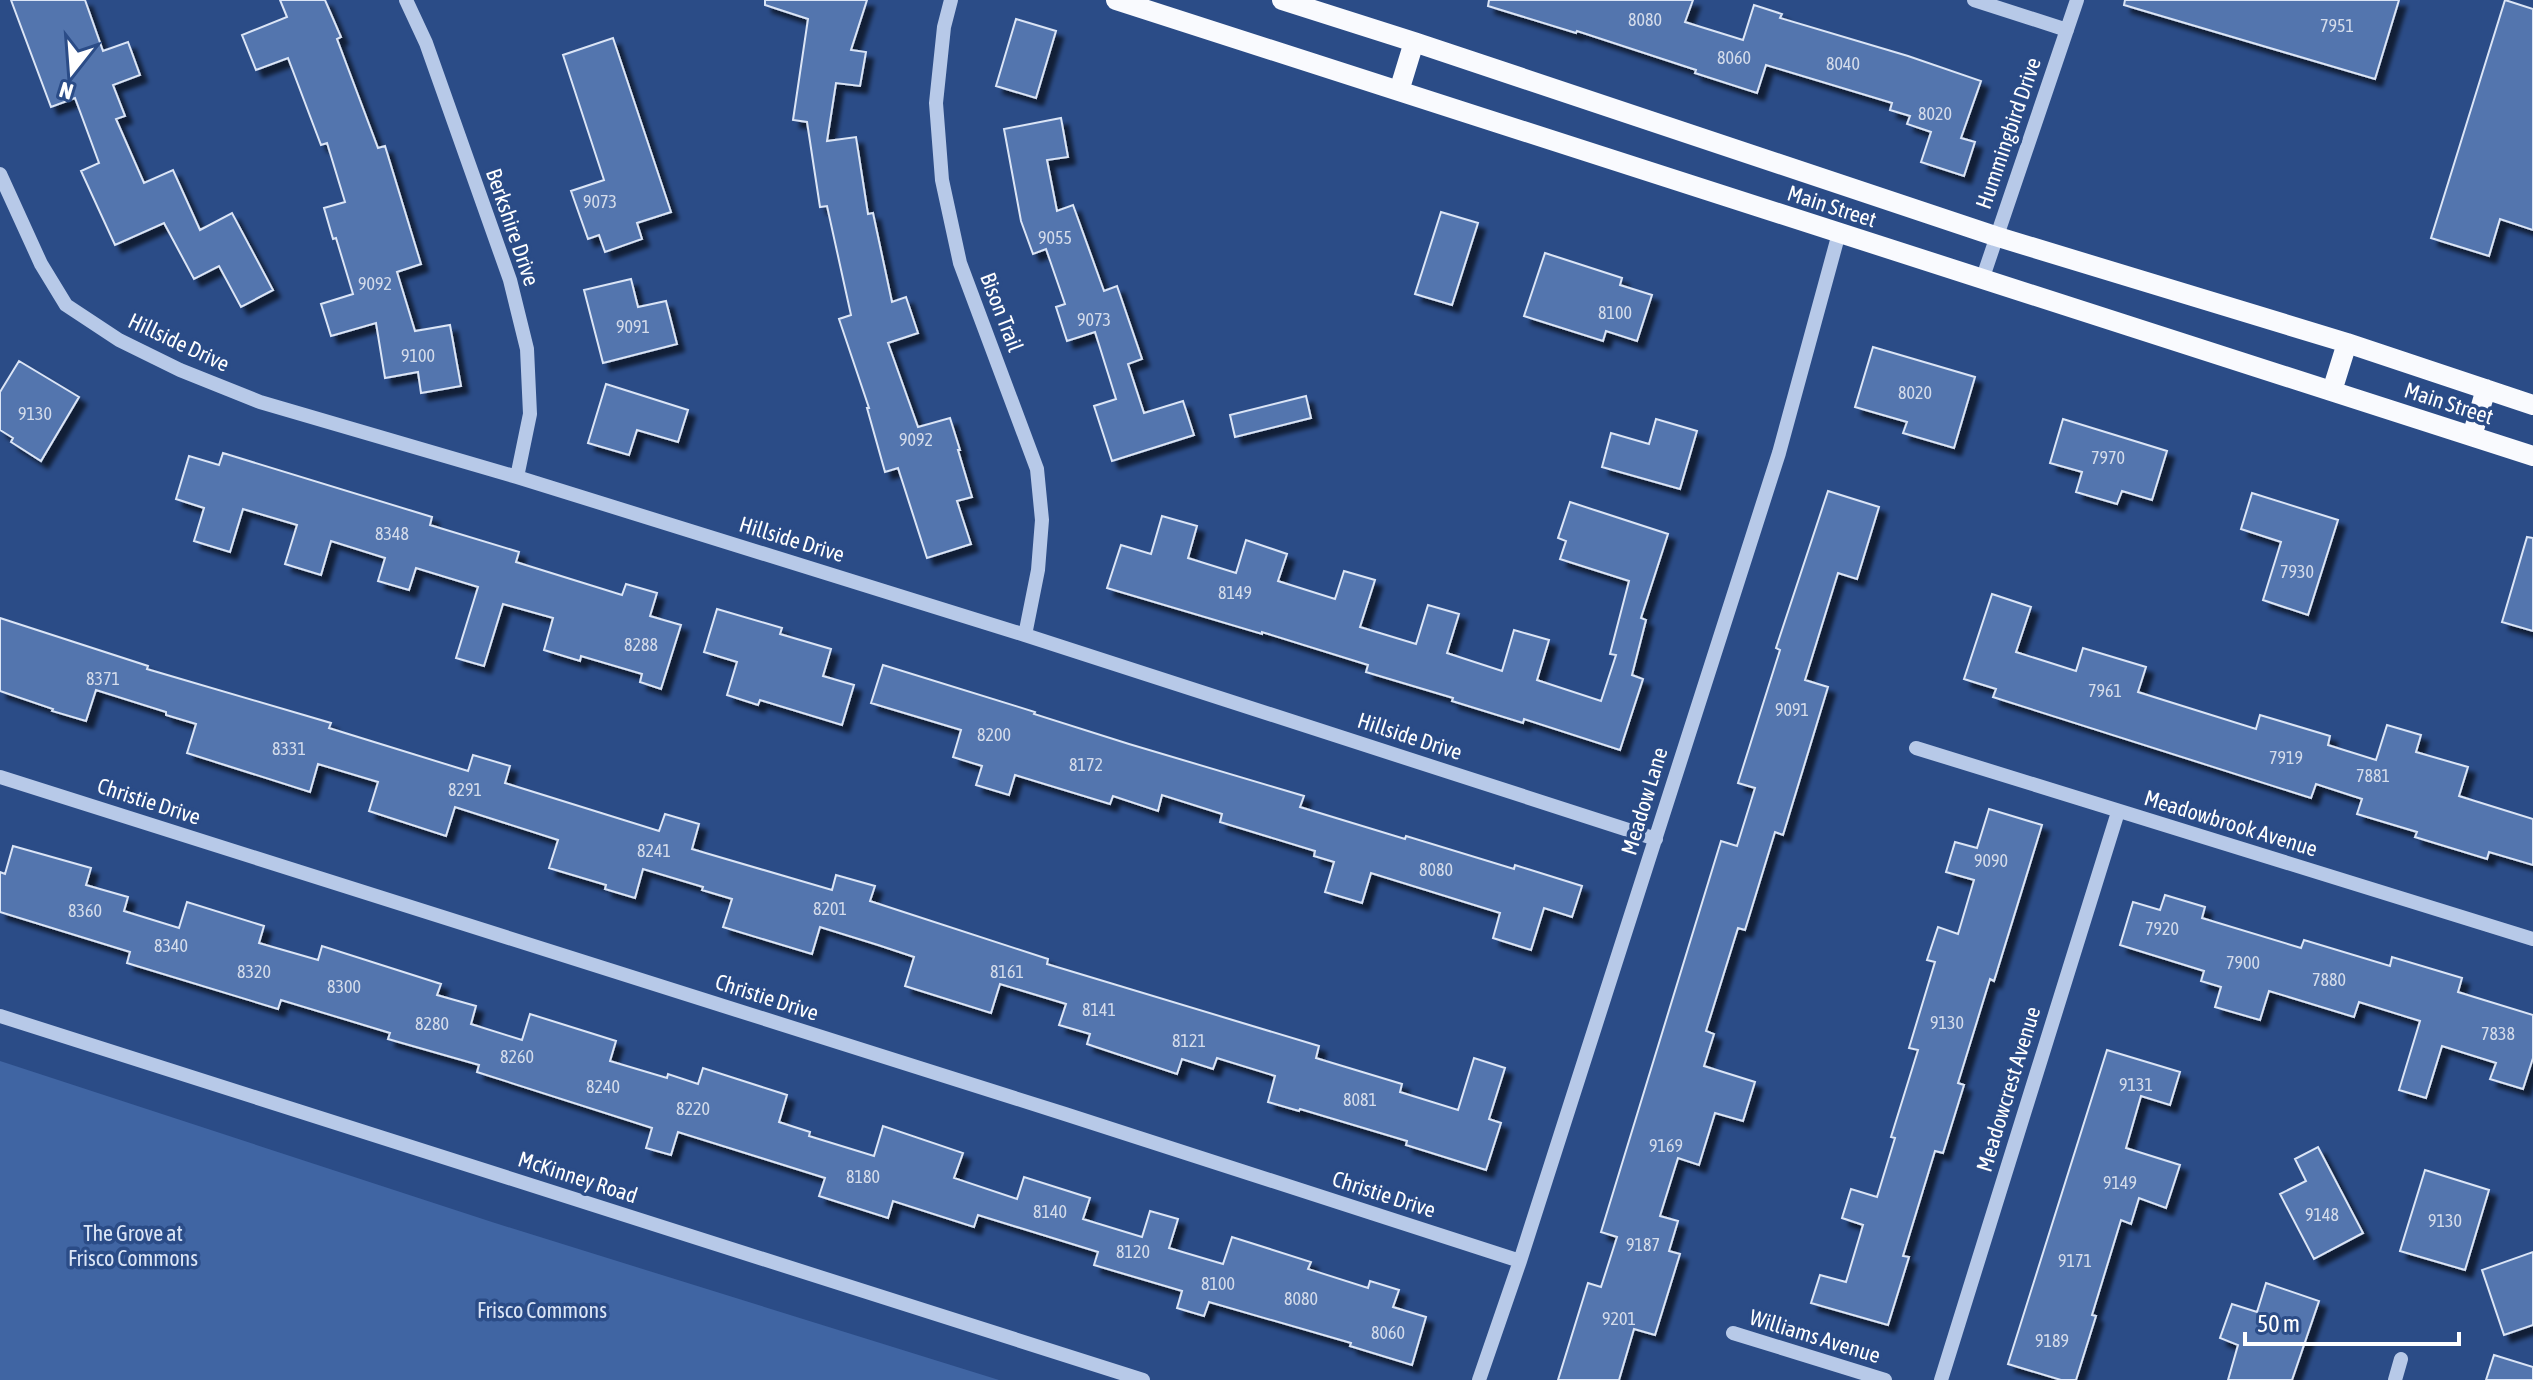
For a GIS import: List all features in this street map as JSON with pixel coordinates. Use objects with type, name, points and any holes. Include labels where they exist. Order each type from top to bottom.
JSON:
[{"type":"main road","name":"Main Street","points":[[1116,0],[2533,456]]},
{"type":"main road","name":"Main Street","points":[[1282,0],[1995,236],[2347,343],[2533,405]]},
{"type":"main road","points":[[1399,91],[1414,42]]},
{"type":"main road","points":[[2332,391],[2347,343]]},
{"type":"main road","points":[[2472,436],[2486,389]]},
{"type":"street","name":"Berkshire Drive","points":[[406,0],[426,43],[510,280],[527,349],[530,414],[517,477]]},
{"type":"street","name":"Bison Trail","points":[[951,0],[944,27],[936,103],[942,180],[960,263],[1037,469],[1042,520],[1039,558],[1025,635]]},
{"type":"street","points":[[1974,0],[2067,30]]},
{"type":"street","name":"Hummingbird Drive","points":[[1982,280],[2077,0]]},
{"type":"street","name":"Hillside Drive","points":[[0,174],[41,264],[66,305],[119,340],[180,370],[260,402],[517,477],[1025,635],[1656,839]]},
{"type":"street","name":"Meadow Lane","points":[[1479,1380],[1779,453],[1839,233]]},
{"type":"street","name":"Meadowbrook Avenue","points":[[1916,748],[2533,939]]},
{"type":"street","name":"Christie Drive","points":[[0,777],[1520,1261]]},
{"type":"street","name":"Meadowcrest Avenue","points":[[1941,1380],[2118,812]]},
{"type":"street","name":"McKinney Road","points":[[0,1016],[1143,1380]]},
{"type":"street","name":"Williams Avenue","points":[[1733,1333],[1885,1380]]},
{"type":"street","points":[[2395,1380],[2401,1359]]},
{"type":"green space","name":"The Grove at Frisco Commons","points":[[0,1061],[495,1223],[999,1380],[0,1380]]},
{"type":"building","points":[[11,0],[85,0],[103,51],[128,42],[140,75],[113,85],[125,116],[116,119],[144,183],[173,170],[200,230],[232,213],[273,290],[241,307],[219,266],[194,279],[164,223],[115,245],[81,171],[99,163],[75,98],[51,107]]},
{"type":"building","points":[[280,0],[325,0],[341,37],[337,39],[378,148],[385,146],[421,264],[397,272],[415,331],[450,325],[461,386],[421,393],[418,372],[385,378],[376,323],[331,336],[321,304],[353,294],[324,208],[345,202],[327,143],[321,145],[288,58],[256,70],[242,35],[287,17]]},
{"type":"building","points":[[765,0],[867,0],[851,50],[866,52],[860,86],[836,83],[827,141],[856,137],[868,214],[873,213],[892,302],[906,297],[918,333],[888,343],[918,427],[950,418],[972,497],[957,501],[971,544],[927,558],[898,468],[885,472],[869,408],[839,319],[851,315],[827,206],[820,207],[807,122],[793,120],[808,19],[765,5]]},
{"type":"building","points":[[1489,0],[1693,0],[1685,22],[1743,40],[1754,5],[1782,14],[1780,18],[1981,81],[1961,138],[1975,142],[1964,176],[1921,162],[1931,132],[1907,124],[1910,116],[1890,110],[1892,103],[1766,65],[1757,93],[1577,31],[1488,6]]},
{"type":"building","points":[[2125,0],[2399,0],[2375,79],[2124,5]]},
{"type":"building","points":[[2505,0],[2533,9],[2533,230],[2500,219],[2489,256],[2431,238]]},
{"type":"building","points":[[1016,19],[1056,31],[1036,98],[996,86]]},
{"type":"building","points":[[613,38],[671,212],[637,223],[642,239],[605,252],[599,235],[588,239],[571,191],[604,180],[563,55]]},
{"type":"building","points":[[1061,118],[1068,157],[1047,160],[1057,211],[1073,205],[1104,291],[1117,286],[1142,359],[1128,364],[1144,413],[1183,401],[1194,435],[1112,461],[1094,406],[1116,399],[1095,332],[1067,341],[1056,307],[1065,304],[1046,249],[1033,254],[1021,221],[1004,129]]},
{"type":"building","points":[[1441,212],[1478,223],[1452,305],[1415,294]]},
{"type":"building","points":[[1545,253],[1622,278],[1620,285],[1652,295],[1637,341],[1606,331],[1603,341],[1524,316]]},
{"type":"building","points":[[631,279],[638,307],[666,301],[677,344],[603,363],[584,290]]},
{"type":"building","points":[[1873,347],[1975,377],[1954,448],[1903,433],[1907,422],[1855,407]]},
{"type":"building","points":[[19,361],[79,397],[41,461],[11,442],[13,438],[0,430],[0,392]]},
{"type":"building","points":[[606,384],[688,410],[678,442],[637,430],[629,455],[588,443]]},
{"type":"building","points":[[1306,396],[1311,418],[1235,437],[1230,415]]},
{"type":"building","points":[[1656,419],[1697,431],[1680,489],[1602,467],[1611,433],[1649,444]]},
{"type":"building","points":[[2063,419],[2167,451],[2152,500],[2122,491],[2117,504],[2076,492],[2082,472],[2050,463]]},
{"type":"building","points":[[223,453],[432,517],[430,525],[519,552],[516,562],[622,595],[626,584],[657,593],[650,616],[681,625],[661,689],[640,682],[642,674],[581,656],[580,661],[544,650],[553,618],[503,604],[484,666],[456,658],[478,587],[416,568],[409,590],[378,581],[385,558],[331,541],[321,575],[285,564],[297,525],[243,509],[230,552],[194,541],[204,508],[176,499],[189,456],[219,465]]},
{"type":"building","points":[[1828,491],[1879,507],[1857,579],[1838,573],[1805,680],[1828,687],[1783,835],[1775,832],[1745,930],[1738,928],[1706,1031],[1714,1034],[1704,1066],[1755,1082],[1743,1121],[1715,1113],[1699,1165],[1678,1158],[1660,1216],[1678,1221],[1669,1251],[1680,1254],[1655,1335],[1634,1329],[1619,1380],[1558,1380],[1588,1283],[1601,1287],[1617,1237],[1601,1232],[1721,841],[1737,846],[1755,788],[1738,783],[1780,650],[1776,648]]},
{"type":"building","points":[[2252,493],[2338,520],[2308,615],[2263,600],[2281,542],[2241,529]]},
{"type":"building","points":[[1570,502],[1668,534],[1641,618],[1646,620],[1632,675],[1643,679],[1620,750],[1524,719],[1523,723],[1366,672],[1368,665],[1107,588],[1121,545],[1151,554],[1162,516],[1197,526],[1188,558],[1236,573],[1246,540],[1287,554],[1278,581],[1335,599],[1344,571],[1375,580],[1360,627],[1416,644],[1428,605],[1459,614],[1447,653],[1502,671],[1514,630],[1549,640],[1537,680],[1601,701],[1616,655],[1610,654],[1629,581],[1560,559],[1566,541],[1558,538]]},
{"type":"building","points":[[2527,537],[2533,538],[2533,631],[2502,622]]},
{"type":"building","points":[[1992,594],[2031,607],[2016,652],[2076,671],[2083,648],[2146,667],[2138,692],[2256,729],[2260,715],[2330,736],[2328,745],[2376,760],[2387,725],[2421,735],[2416,752],[2468,767],[2459,796],[2533,819],[2533,865],[2489,852],[2487,859],[2415,837],[2417,832],[2357,814],[2362,799],[2316,784],[2311,798],[1993,697],[1996,689],[1964,679]]},
{"type":"building","points":[[717,609],[782,628],[780,634],[831,649],[823,676],[854,685],[842,725],[760,700],[758,705],[727,695],[737,662],[704,652]]},
{"type":"building","points":[[0,618],[148,666],[147,669],[331,723],[329,728],[468,771],[473,755],[510,766],[505,783],[659,831],[665,814],[699,824],[692,849],[832,890],[836,875],[875,886],[870,901],[1048,959],[1047,964],[1319,1046],[1316,1058],[1402,1084],[1400,1092],[1458,1110],[1474,1058],[1505,1068],[1489,1119],[1501,1123],[1486,1170],[1406,1145],[1407,1141],[1268,1102],[1275,1076],[1217,1058],[1213,1069],[1182,1059],[1177,1074],[1087,1044],[1090,1034],[1059,1025],[1066,1004],[1000,984],[991,1013],[905,986],[914,957],[878,945],[820,927],[812,954],[723,927],[732,899],[702,890],[703,887],[643,869],[635,898],[605,889],[606,885],[549,868],[558,840],[455,807],[446,836],[369,811],[378,782],[318,764],[310,792],[187,753],[196,724],[166,715],[166,712],[96,690],[86,721],[52,711],[0,691]]},
{"type":"building","points":[[883,665],[1304,796],[1300,807],[1405,839],[1406,836],[1582,886],[1572,917],[1544,908],[1531,950],[1493,938],[1500,913],[1371,873],[1362,903],[1325,892],[1334,862],[1314,856],[1315,851],[1220,822],[1222,814],[1162,795],[1158,811],[1113,796],[1110,804],[1015,775],[1009,795],[976,785],[982,766],[953,757],[961,730],[871,703]]},
{"type":"building","points":[[1989,809],[2042,825],[1994,981],[1990,979],[1958,1083],[1964,1085],[1943,1153],[1935,1151],[1903,1256],[1909,1257],[1888,1325],[1811,1303],[1820,1275],[1846,1282],[1863,1225],[1842,1218],[1851,1189],[1877,1197],[1895,1138],[1891,1137],[1918,1050],[1909,1048],[1935,962],[1927,960],[1938,927],[1958,934],[1974,880],[1946,872],[1955,842],[1977,848]]},
{"type":"building","points":[[13,846],[91,868],[86,885],[128,897],[124,911],[179,928],[187,902],[264,926],[259,943],[318,960],[322,946],[441,984],[437,995],[476,1006],[471,1024],[522,1040],[530,1014],[616,1041],[610,1061],[698,1084],[703,1068],[787,1095],[779,1122],[810,1132],[809,1136],[874,1156],[883,1126],[963,1153],[954,1178],[1017,1199],[1024,1177],[1090,1198],[1083,1219],[1142,1237],[1150,1211],[1178,1219],[1169,1248],[1223,1264],[1232,1237],[1311,1262],[1308,1269],[1368,1288],[1370,1281],[1399,1290],[1393,1307],[1426,1317],[1412,1365],[1350,1346],[1351,1343],[1209,1302],[1204,1316],[1177,1308],[1182,1291],[1094,1265],[1098,1252],[978,1215],[974,1227],[893,1201],[888,1218],[819,1196],[825,1178],[678,1132],[671,1155],[646,1148],[652,1128],[477,1072],[479,1065],[388,1039],[390,1033],[281,1000],[278,1009],[127,963],[130,952],[0,912],[0,872],[5,874]]},
{"type":"building","points":[[2165,895],[2205,907],[2202,918],[2301,948],[2304,940],[2390,966],[2392,957],[2462,978],[2458,992],[2533,1015],[2533,1058],[2523,1089],[2490,1079],[2496,1063],[2442,1046],[2426,1098],[2399,1090],[2420,1021],[2359,1002],[2354,1017],[2269,991],[2260,1020],[2215,1007],[2221,987],[2201,981],[2204,971],[2120,945],[2133,902],[2160,910]]},
{"type":"building","points":[[2107,1050],[2180,1072],[2170,1105],[2141,1096],[2126,1148],[2180,1165],[2166,1208],[2139,1198],[2131,1224],[2121,1220],[2076,1380],[2061,1380],[2008,1364]]},
{"type":"building","points":[[2318,1147],[2363,1233],[2314,1259],[2280,1194],[2306,1181],[2295,1159]]},
{"type":"building","points":[[2425,1170],[2489,1190],[2465,1270],[2400,1251]]},
{"type":"building","points":[[2533,1252],[2533,1325],[2504,1335],[2482,1270]]},
{"type":"building","points":[[2266,1283],[2319,1301],[2292,1380],[2228,1380],[2238,1345],[2220,1338],[2232,1304],[2257,1312]]},
{"type":"building","points":[[2494,1355],[2533,1367],[2533,1380],[2486,1380]]},
{"type":"park label","name":"Frisco Commons","points":[[542,1310]]}]
